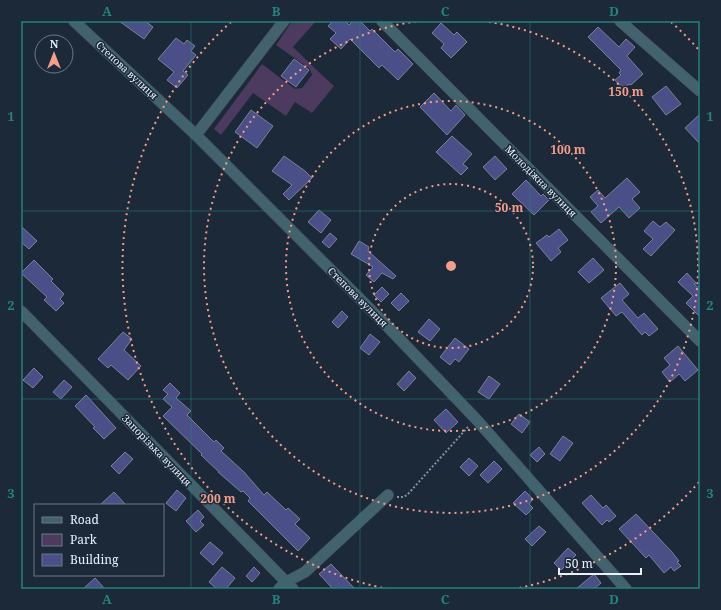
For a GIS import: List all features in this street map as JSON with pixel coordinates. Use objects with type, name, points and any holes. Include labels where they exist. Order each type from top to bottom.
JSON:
[{"type":"street","name":"Степова вулиця","points":[[74,21],[196,135],[381,320],[476,419],[626,589]]},
{"type":"street","points":[[196,135],[284,21]]},
{"type":"street","name":"Молодіжна вулиця","points":[[382,21],[700,341]]},
{"type":"street","points":[[620,21],[700,91]]},
{"type":"street","name":"Запорізька вулиця","points":[[21,311],[286,587]]},
{"type":"street","points":[[286,587],[305,572],[388,495]]},
{"type":"path","points":[[388,495],[400,498],[408,494],[476,419]]},
{"type":"green space","points":[[292,21],[316,21],[293,47],[334,86],[312,113],[295,102],[286,116],[253,93],[221,135],[214,129],[262,64],[295,89],[302,88],[312,75],[310,69],[276,45]]},
{"type":"building","points":[[119,21],[145,21],[153,27],[144,39]]},
{"type":"building","points":[[333,21],[345,21],[349,25],[353,21],[360,21],[370,31],[372,29],[395,52],[398,49],[413,64],[398,80],[382,65],[379,68],[350,39],[341,49],[330,39],[336,33],[328,26]]},
{"type":"building","points":[[441,23],[454,35],[457,32],[467,42],[451,58],[441,48],[444,44],[432,33]]},
{"type":"building","points":[[598,27],[619,47],[626,39],[635,47],[627,56],[643,74],[631,85],[629,84],[623,89],[615,80],[621,75],[619,73],[621,70],[588,37]]},
{"type":"building","points":[[176,38],[184,44],[187,40],[195,46],[191,51],[196,55],[183,71],[188,75],[177,88],[167,80],[174,72],[158,59]]},
{"type":"building","points":[[294,59],[309,70],[296,87],[281,76]]},
{"type":"building","points":[[666,86],[681,104],[666,115],[652,97]]},
{"type":"building","points":[[434,93],[451,111],[456,105],[465,115],[447,135],[420,107]]},
{"type":"building","points":[[251,110],[273,126],[257,148],[235,132]]},
{"type":"building","points":[[700,114],[700,144],[685,128]]},
{"type":"building","points":[[452,136],[472,154],[463,164],[468,168],[461,175],[436,152]]},
{"type":"building","points":[[284,156],[312,178],[289,200],[283,194],[292,185],[272,171]]},
{"type":"building","points":[[495,156],[507,169],[495,180],[483,167]]},
{"type":"building","points":[[627,178],[640,192],[632,199],[640,208],[629,218],[619,207],[601,223],[591,212],[598,206],[590,197],[598,190],[605,198]]},
{"type":"building","points":[[526,180],[541,196],[543,194],[549,200],[534,215],[512,194]]},
{"type":"building","points":[[319,210],[331,220],[321,233],[308,222]]},
{"type":"building","points":[[653,221],[660,227],[666,222],[675,230],[651,256],[643,249],[653,239],[644,231]]},
{"type":"building","points":[[21,226],[37,241],[29,249],[21,242]]},
{"type":"building","points":[[559,229],[568,240],[558,248],[561,252],[551,261],[536,243],[547,235],[549,237]]},
{"type":"building","points":[[330,233],[337,239],[329,248],[322,242]]},
{"type":"building","points":[[359,241],[369,247],[368,251],[396,276],[393,279],[382,273],[374,282],[366,275],[373,267],[351,254]]},
{"type":"building","points":[[593,258],[604,270],[589,283],[578,272]]},
{"type":"building","points":[[34,260],[53,279],[51,281],[64,294],[60,299],[64,303],[56,311],[44,300],[47,297],[21,273]]},
{"type":"building","points":[[687,273],[696,283],[694,284],[700,289],[700,317],[686,303],[693,296],[678,282]]},
{"type":"building","points":[[620,283],[629,294],[622,300],[638,318],[644,313],[658,329],[649,336],[645,332],[642,335],[622,312],[616,316],[601,298]]},
{"type":"building","points":[[382,287],[389,294],[381,302],[374,295]]},
{"type":"building","points":[[401,293],[409,301],[399,311],[391,303]]},
{"type":"building","points":[[342,311],[348,317],[338,328],[332,322]]},
{"type":"building","points":[[429,319],[440,329],[430,341],[418,332]]},
{"type":"building","points":[[123,332],[132,339],[124,350],[141,366],[128,380],[111,365],[108,368],[98,359]]},
{"type":"building","points":[[370,334],[380,342],[369,355],[360,348]]},
{"type":"building","points":[[455,338],[469,349],[459,362],[455,359],[450,365],[440,357]]},
{"type":"building","points":[[678,346],[698,370],[685,381],[679,374],[670,382],[662,372],[670,365],[664,358]]},
{"type":"building","points":[[34,368],[43,377],[33,388],[23,380]]},
{"type":"building","points":[[409,371],[416,378],[404,391],[397,384]]},
{"type":"building","points":[[489,376],[500,384],[489,399],[478,392]]},
{"type":"building","points":[[64,380],[72,387],[61,399],[53,392]]},
{"type":"building","points":[[170,383],[180,393],[176,398],[191,411],[187,415],[214,442],[216,440],[224,448],[221,451],[244,472],[264,495],[267,492],[286,510],[288,508],[300,519],[295,524],[310,538],[298,551],[248,501],[250,498],[243,491],[241,492],[218,472],[163,416],[172,407],[163,399],[168,394],[163,390]]},
{"type":"building","points":[[86,395],[116,428],[104,439],[75,406]]},
{"type":"building","points":[[446,409],[458,422],[446,433],[434,420]]},
{"type":"building","points":[[519,414],[530,422],[522,433],[511,424]]},
{"type":"building","points":[[563,436],[573,443],[560,461],[550,454]]},
{"type":"building","points":[[539,447],[545,454],[537,462],[530,455]]},
{"type":"building","points":[[125,452],[133,459],[119,474],[111,466]]},
{"type":"building","points":[[469,458],[478,466],[469,476],[460,467]]},
{"type":"building","points":[[494,461],[502,469],[488,483],[480,475]]},
{"type":"building","points":[[177,490],[186,498],[176,511],[166,503]]},
{"type":"building","points":[[525,491],[533,499],[529,504],[533,508],[526,515],[513,503]]},
{"type":"building","points":[[114,492],[125,504],[101,504]]},
{"type":"building","points":[[591,495],[603,508],[606,505],[616,516],[609,522],[607,520],[602,525],[582,503]]},
{"type":"building","points":[[198,510],[204,517],[200,521],[204,525],[196,532],[186,521]]},
{"type":"building","points":[[636,514],[671,551],[681,566],[674,571],[671,567],[664,573],[649,555],[646,558],[619,529]]},
{"type":"building","points":[[539,526],[546,532],[532,546],[525,539]]},
{"type":"building","points":[[210,542],[223,553],[213,565],[200,553]]},
{"type":"building","points":[[568,548],[576,555],[561,570],[554,563]]},
{"type":"building","points":[[331,564],[355,589],[333,589],[319,574]]},
{"type":"building","points":[[222,567],[235,578],[226,589],[217,589],[209,582]]},
{"type":"building","points":[[254,567],[260,573],[252,582],[246,576]]},
{"type":"building","points":[[594,574],[601,583],[594,589],[576,589]]},
{"type":"building","points":[[95,578],[105,589],[83,589]]}]
